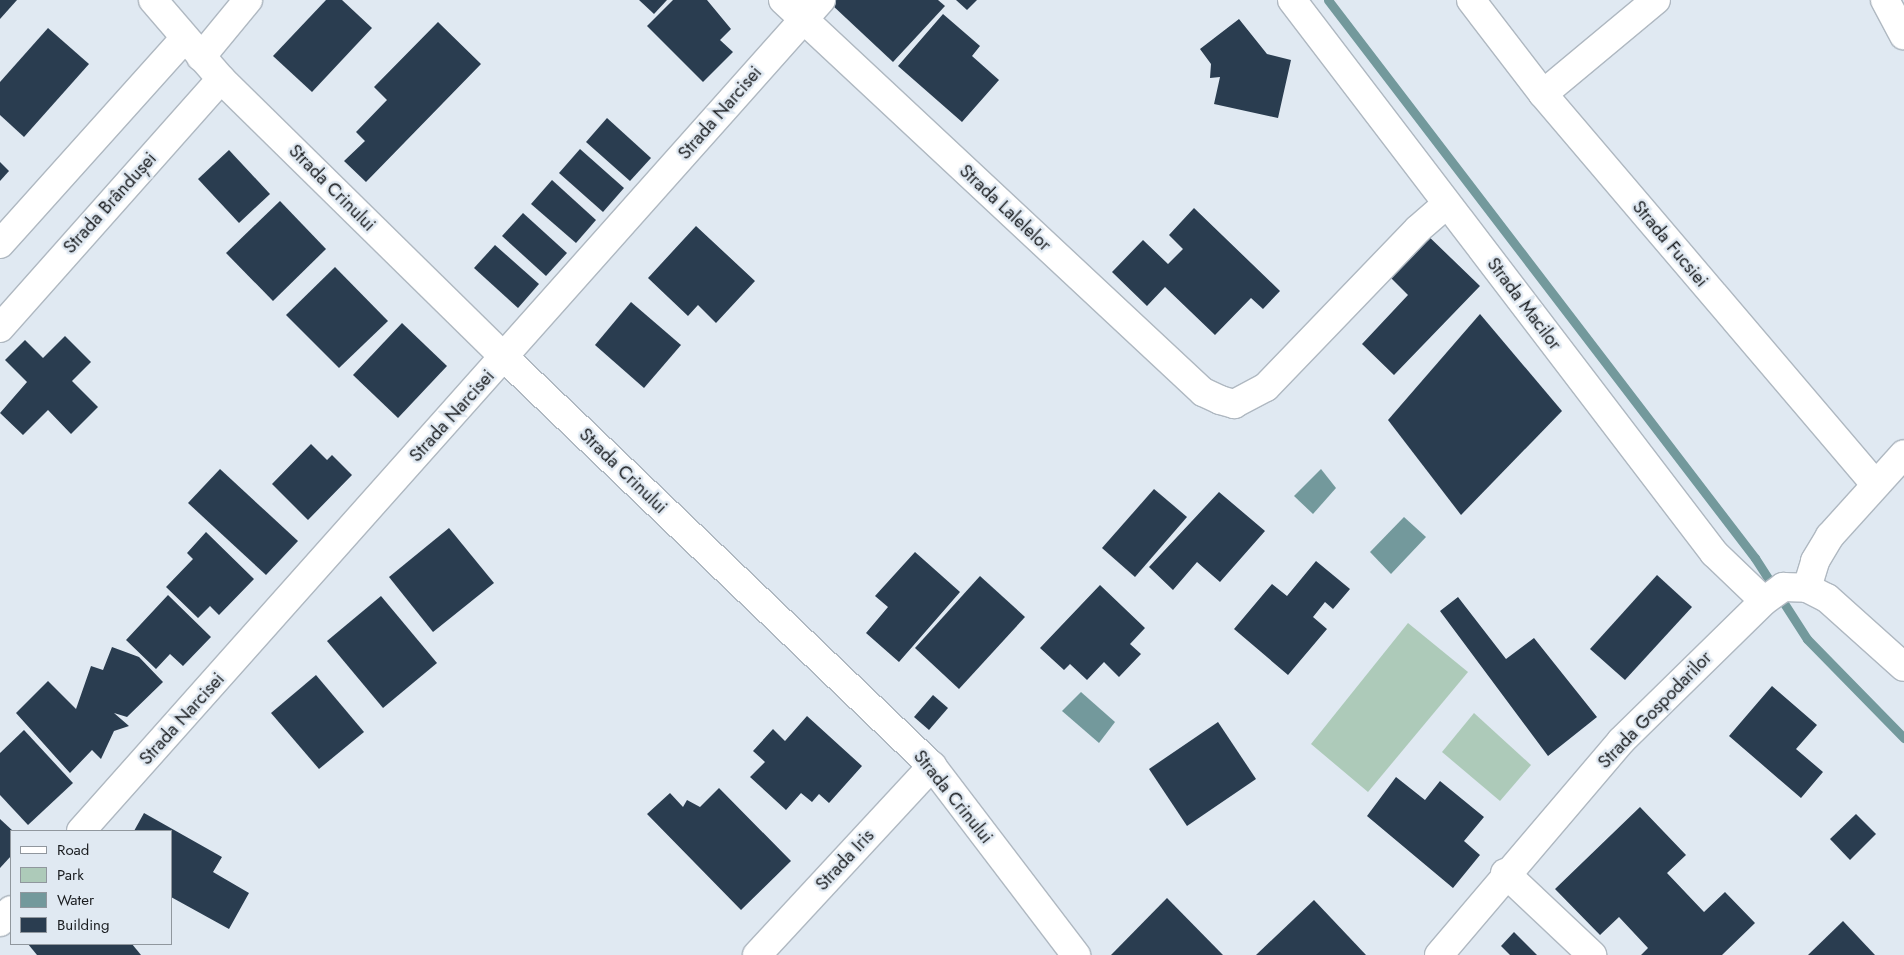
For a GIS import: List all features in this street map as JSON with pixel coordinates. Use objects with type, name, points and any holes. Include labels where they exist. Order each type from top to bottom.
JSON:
[{"type":"street","name":"Strada Crinului","points":[[153,0],[221,78],[504,358],[932,766],[1076,955]]},
{"type":"street","points":[[0,244],[193,48],[248,0]]},
{"type":"street","name":"Strada Lalelelor","points":[[783,0],[802,20],[1203,392],[1234,404],[1266,387],[1418,229],[1448,204]]},
{"type":"street","name":"Strada Narcisei","points":[[83,830],[820,0]]},
{"type":"street","name":"Strada Macilor","points":[[1292,0],[1714,553],[1781,593]]},
{"type":"street","name":"Strada Fucsiei","points":[[1471,0],[1542,94],[1875,484]]},
{"type":"street","points":[[1542,94],[1656,0]]},
{"type":"street","points":[[1885,0],[1904,36]]},
{"type":"street","name":"Strada Brândușei","points":[[0,328],[221,78]]},
{"type":"street","points":[[1781,593],[1816,561],[1830,536],[1904,454]]},
{"type":"street","points":[[1781,593],[1846,612],[1904,667]]},
{"type":"street","name":"Strada Gospodarilor","points":[[1439,955],[1505,873],[1622,741],[1781,593]]},
{"type":"street","name":"Strada Iris","points":[[758,955],[932,766]]},
{"type":"street","points":[[1505,873],[1592,955]]},
{"type":"street","points":[[0,922],[10,911]]},
{"type":"green space","points":[[1408,623],[1468,672],[1368,792],[1311,744]]},
{"type":"green space","points":[[1474,713],[1531,765],[1500,801],[1442,752]]},
{"type":"water","points":[[1321,469],[1336,488],[1313,514],[1294,496]]},
{"type":"water","points":[[1404,517],[1426,537],[1391,574],[1370,552]]},
{"type":"water","points":[[1081,692],[1115,722],[1099,743],[1062,711]]},
{"type":"building","points":[[0,0],[17,0],[0,19]]},
{"type":"building","points":[[326,0],[342,0],[372,28],[312,92],[273,56]]},
{"type":"building","points":[[639,0],[667,0],[654,14]]},
{"type":"building","points":[[673,0],[707,0],[731,29],[720,40],[733,52],[703,82],[647,26]]},
{"type":"building","points":[[835,0],[938,0],[945,6],[893,62],[831,4]]},
{"type":"building","points":[[956,0],[977,0],[967,10]]},
{"type":"building","points":[[943,14],[980,46],[972,56],[999,80],[962,122],[898,66]]},
{"type":"building","points":[[1239,19],[1267,54],[1291,60],[1278,118],[1214,104],[1220,77],[1210,78],[1211,64],[1200,49]]},
{"type":"building","points":[[438,22],[481,64],[366,182],[344,161],[365,141],[356,132],[387,100],[374,87]]},
{"type":"building","points":[[48,28],[89,64],[24,137],[0,115],[0,82]]},
{"type":"building","points":[[607,118],[651,158],[630,181],[586,142]]},
{"type":"building","points":[[580,149],[624,188],[603,212],[559,173]]},
{"type":"building","points":[[229,150],[270,194],[239,223],[198,179]]},
{"type":"building","points":[[0,162],[9,171],[0,181]]},
{"type":"building","points":[[552,180],[596,220],[576,243],[531,204]]},
{"type":"building","points":[[280,201],[326,249],[273,301],[226,253]]},
{"type":"building","points":[[1194,208],[1280,291],[1263,309],[1251,298],[1215,335],[1165,287],[1147,306],[1112,272],[1143,240],[1168,264],[1183,249],[1169,235]]},
{"type":"building","points":[[523,213],[567,253],[546,276],[502,236]]},
{"type":"building","points":[[696,226],[755,281],[716,323],[698,305],[688,316],[648,278]]},
{"type":"building","points":[[1422,230],[1480,286],[1394,375],[1362,344],[1408,295],[1383,270]]},
{"type":"building","points":[[495,245],[539,284],[518,308],[474,268]]},
{"type":"building","points":[[335,267],[388,321],[339,368],[286,315]]},
{"type":"building","points":[[631,302],[681,345],[644,388],[595,345]]},
{"type":"building","points":[[1480,314],[1562,411],[1461,515],[1388,420]]},
{"type":"building","points":[[402,323],[447,366],[398,418],[353,375]]},
{"type":"building","points":[[65,336],[91,362],[72,381],[98,407],[71,434],[48,410],[23,435],[0,413],[27,382],[5,360],[25,340],[43,358]]},
{"type":"building","points":[[311,444],[327,460],[332,455],[352,475],[308,520],[272,484]]},
{"type":"building","points":[[220,469],[298,541],[266,575],[188,503]]},
{"type":"building","points":[[1154,489],[1187,517],[1135,577],[1102,548]]},
{"type":"building","points":[[1219,492],[1265,531],[1220,582],[1197,562],[1173,590],[1149,567]]},
{"type":"building","points":[[449,528],[494,583],[433,632],[389,577]]},
{"type":"building","points":[[206,532],[254,579],[219,615],[210,606],[198,618],[166,587],[193,559],[187,553]]},
{"type":"building","points":[[915,552],[960,592],[899,662],[866,633],[888,607],[875,596]]},
{"type":"building","points":[[1316,561],[1350,589],[1333,609],[1325,602],[1313,617],[1327,629],[1288,675],[1234,629],[1272,584],[1287,596]]},
{"type":"building","points":[[1657,575],[1692,607],[1625,680],[1590,649]]},
{"type":"building","points":[[980,576],[1025,617],[959,689],[915,648]]},
{"type":"building","points":[[1100,585],[1145,628],[1130,644],[1141,654],[1119,677],[1104,662],[1087,680],[1070,664],[1064,670],[1040,648]]},
{"type":"building","points":[[168,595],[211,637],[183,666],[170,654],[156,669],[126,640]]},
{"type":"building","points":[[381,596],[437,663],[383,708],[327,641]]},
{"type":"building","points":[[1458,597],[1506,659],[1534,638],[1597,717],[1548,756],[1440,611]]},
{"type":"building","points":[[112,647],[139,657],[163,682],[127,717],[114,713],[129,726],[114,731],[101,759],[92,750],[70,773],[16,713],[48,681],[76,709],[91,666],[103,670]]},
{"type":"building","points":[[316,675],[364,732],[319,769],[271,713]]},
{"type":"building","points":[[1772,686],[1817,725],[1796,749],[1823,772],[1801,798],[1729,736]]},
{"type":"building","points":[[933,695],[948,708],[929,730],[914,717]]},
{"type":"building","points":[[807,716],[862,766],[829,803],[819,794],[812,802],[801,793],[786,810],[750,777],[765,762],[753,751],[773,729],[785,741]]},
{"type":"building","points":[[1218,722],[1256,779],[1187,826],[1149,769]]},
{"type":"building","points":[[24,730],[73,783],[28,825],[0,795],[0,753]]},
{"type":"building","points":[[1396,777],[1425,800],[1440,781],[1484,817],[1464,841],[1480,855],[1453,888],[1367,816]]},
{"type":"building","points":[[719,788],[791,861],[741,910],[647,814],[670,793],[683,807],[687,800],[700,807]]},
{"type":"building","points":[[1640,807],[1686,855],[1667,873],[1704,912],[1725,892],[1755,923],[1722,955],[1641,955],[1648,948],[1619,917],[1600,935],[1555,889]]},
{"type":"building","points":[[144,813],[222,857],[213,872],[249,893],[229,929],[172,898],[172,830],[135,830]]},
{"type":"building","points":[[1856,814],[1876,834],[1850,860],[1830,839]]},
{"type":"building","points":[[0,819],[12,830],[10,830],[10,857],[0,868]]},
{"type":"building","points":[[1167,898],[1223,955],[1111,955]]},
{"type":"building","points":[[1314,900],[1366,955],[1256,955]]},
{"type":"building","points":[[1843,921],[1875,955],[1808,955]]},
{"type":"building","points":[[1514,932],[1537,955],[1510,955],[1501,946]]},
{"type":"building","points":[[29,945],[133,945],[141,955],[37,955]]},
{"type":"waterway","points":[[1328,0],[1755,558],[1807,639],[1904,738]]}]
